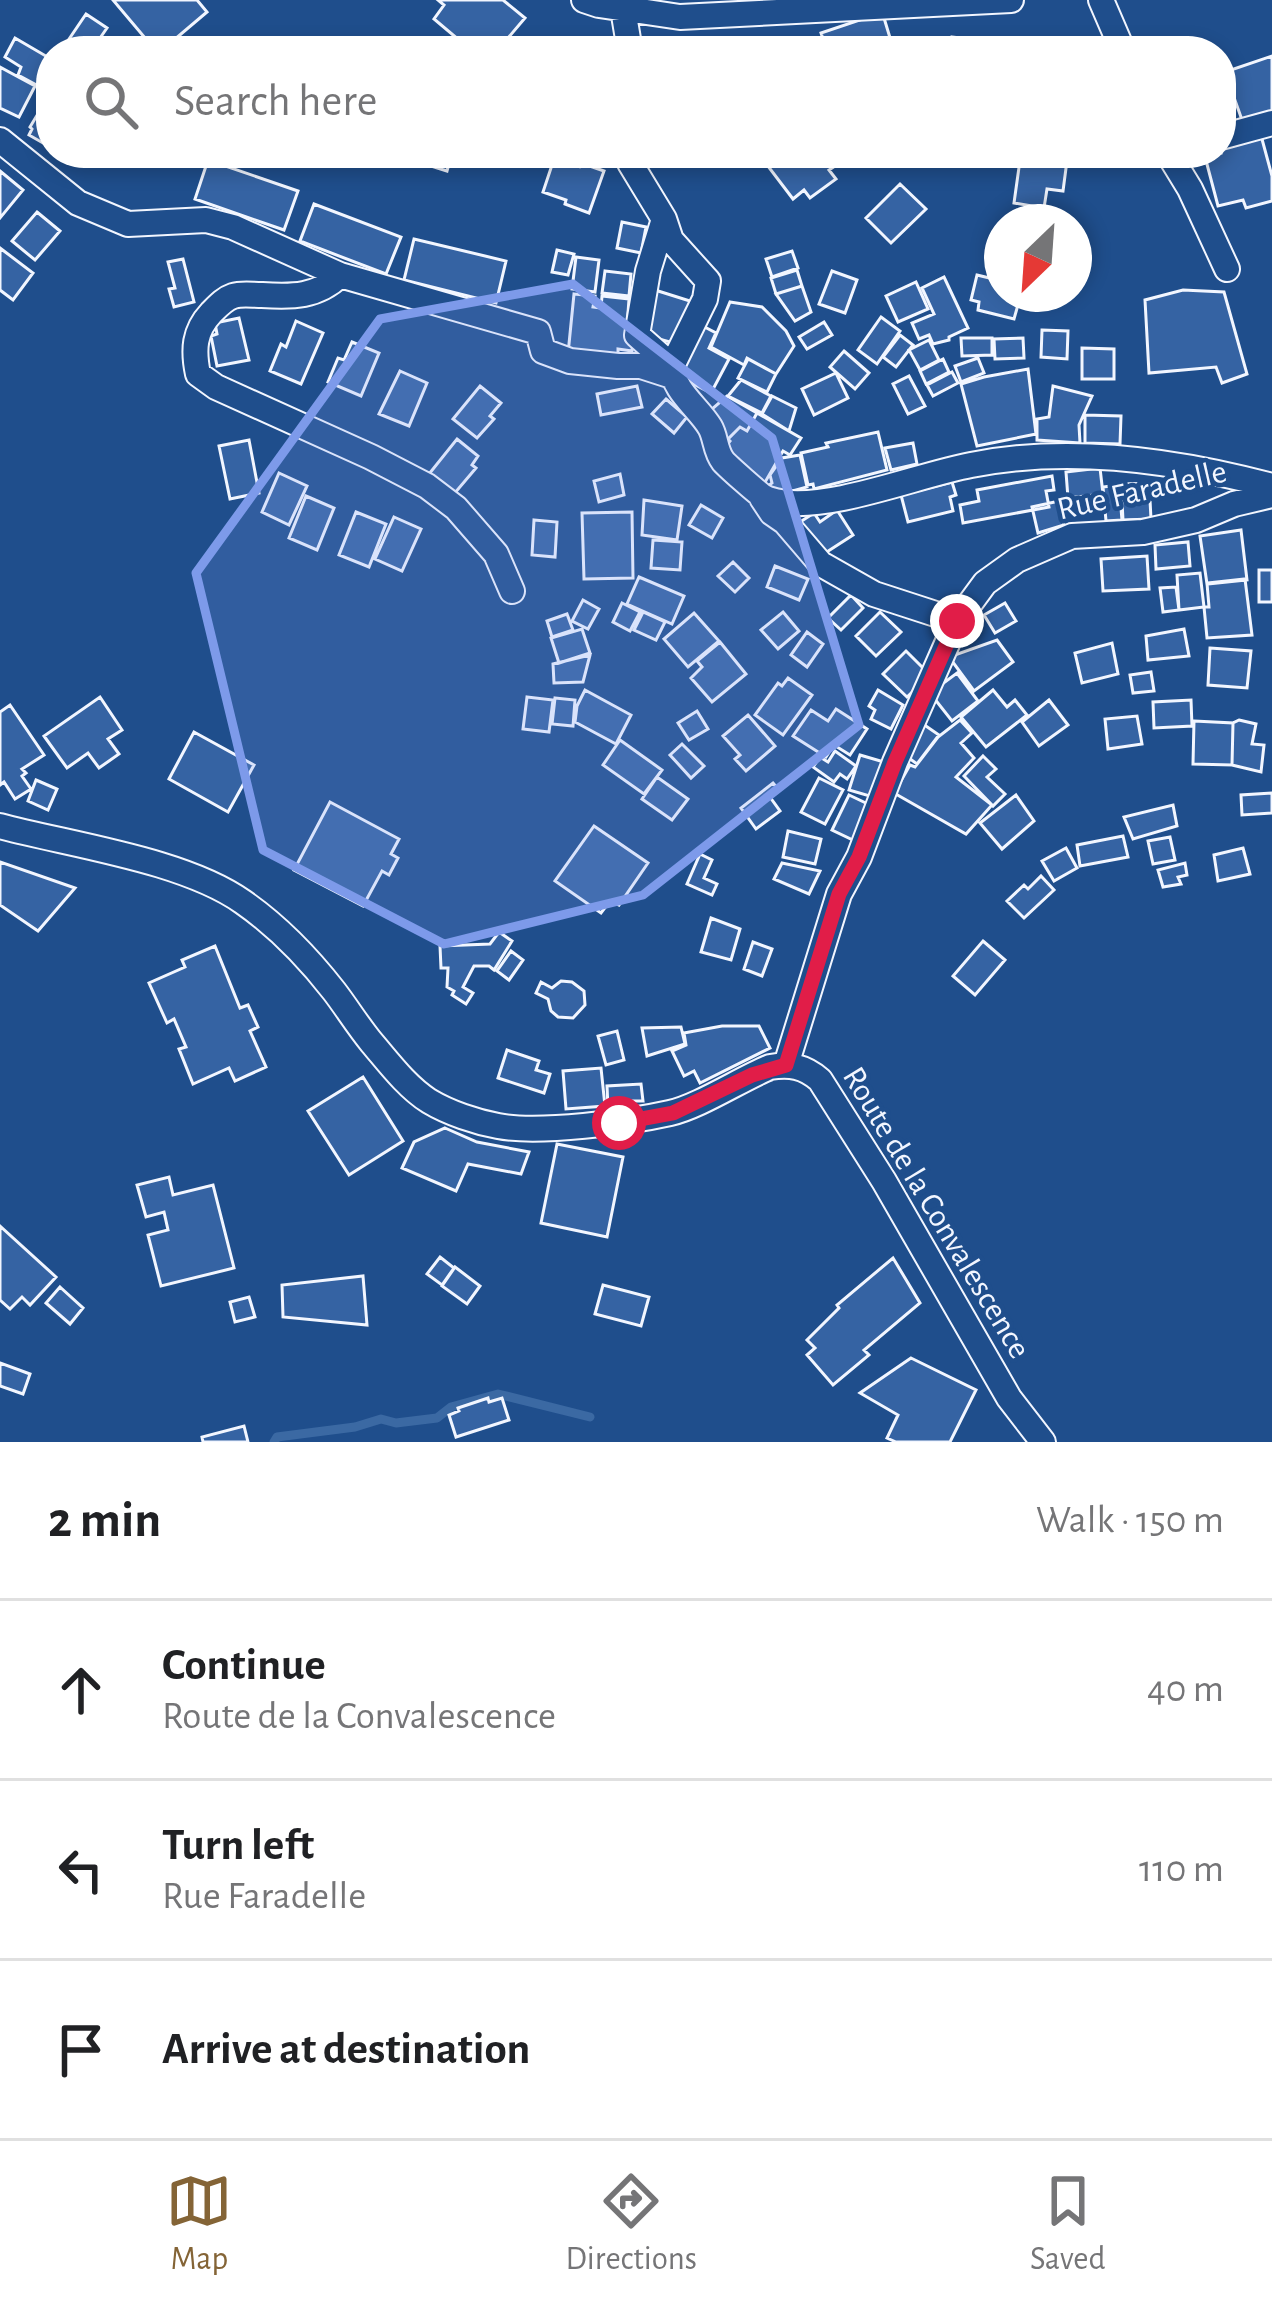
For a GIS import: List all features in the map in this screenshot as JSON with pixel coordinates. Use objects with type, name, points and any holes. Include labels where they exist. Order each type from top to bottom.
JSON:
[{"type":"street","points":[[602,3],[680,17],[756,8],[1011,0]]},
{"type":"street","points":[[1101,0],[1117,36]]},
{"type":"street","points":[[602,3],[621,36]]},
{"type":"street","points":[[1236,133],[1272,123]]},
{"type":"street","points":[[0,140],[78,203],[128,224],[206,220],[233,227],[340,275],[538,332],[543,351],[570,361],[672,371]]},
{"type":"street","points":[[633,168],[664,219],[670,240],[708,281],[705,299],[672,371]]},
{"type":"street","points":[[1180,168],[1227,269]]},
{"type":"street","points":[[664,219],[648,271],[637,335],[672,371],[713,431],[724,464],[748,482],[821,564],[874,594],[957,621]]},
{"type":"street","points":[[340,275],[314,293],[237,294],[224,300],[197,333],[198,374],[216,387],[428,487],[455,508],[496,554],[512,591]]},
{"type":"street","points":[[760,496],[785,503],[819,500],[1023,457],[1135,458],[1272,490]]},
{"type":"street","name":"Rue Faradelle","points":[[786,1065],[839,894],[859,857],[957,621],[985,583],[1001,570],[1072,536],[1143,532],[1196,520],[1272,490]]},
{"type":"street","points":[[0,826],[135,859],[208,883],[242,901],[331,987],[407,1083],[429,1101],[469,1118],[501,1127],[619,1123],[673,1113],[752,1075],[786,1065]]},
{"type":"street","name":"Route de la Convalescence","points":[[786,1065],[808,1069],[820,1080],[1001,1384],[1043,1442]]},
{"type":"highlighted area","points":[[573,284],[772,438],[859,725],[643,895],[444,944],[263,850],[196,573],[380,319]]},
{"type":"building","points":[[113,0],[197,0],[207,12],[179,36],[143,36]]},
{"type":"building","points":[[438,0],[503,0],[525,18],[510,36],[454,36],[434,19],[444,5]]},
{"type":"building","points":[[881,8],[889,36],[822,36],[821,33]]},
{"type":"building","points":[[86,14],[107,28],[101,36],[71,36]]},
{"type":"building","points":[[15,38],[36,50],[36,85],[18,75],[21,67],[5,57]]},
{"type":"building","points":[[1272,56],[1272,113],[1242,120],[1236,103],[1236,68]]},
{"type":"building","points":[[0,67],[35,86],[19,117],[0,108]]},
{"type":"building","points":[[1259,128],[1272,176],[1272,201],[1246,208],[1243,200],[1218,206],[1208,168],[1236,168],[1236,135]]},
{"type":"building","points":[[205,168],[231,168],[298,191],[284,230],[195,199]]},
{"type":"building","points":[[551,168],[604,171],[589,213],[543,192]]},
{"type":"building","points":[[769,168],[832,168],[836,179],[810,198],[804,190],[793,199]]},
{"type":"building","points":[[1019,168],[1066,168],[1063,191],[1047,189],[1045,204],[1014,203]]},
{"type":"building","points":[[0,171],[23,190],[0,218]]},
{"type":"building","points":[[900,184],[926,209],[891,243],[866,218]]},
{"type":"building","points":[[314,204],[401,237],[386,274],[300,241]]},
{"type":"building","points":[[37,212],[60,231],[35,260],[12,241]]},
{"type":"building","points":[[622,222],[646,227],[641,253],[617,248]]},
{"type":"building","points":[[414,239],[506,261],[496,303],[404,280]]},
{"type":"building","points":[[0,248],[33,273],[13,300],[0,290]]},
{"type":"building","points":[[557,250],[574,254],[568,275],[552,272]]},
{"type":"building","points":[[792,251],[798,268],[772,277],[766,259]]},
{"type":"building","points":[[576,257],[599,260],[595,292],[572,289]]},
{"type":"building","points":[[183,259],[194,302],[174,307],[168,262]]},
{"type":"building","points":[[797,270],[802,286],[776,294],[771,278]]},
{"type":"building","points":[[605,271],[631,274],[629,296],[602,293]]},
{"type":"building","points":[[832,271],[857,280],[845,313],[819,304]]},
{"type":"building","points":[[977,275],[984,277],[984,312],[978,310],[979,302],[971,300]]},
{"type":"building","points":[[944,277],[968,328],[933,344],[929,335],[919,339],[912,323],[934,314],[922,288]]},
{"type":"building","points":[[916,282],[928,309],[898,322],[886,296]]},
{"type":"building","points":[[802,286],[811,312],[795,321],[776,294]]},
{"type":"building","points":[[655,290],[690,301],[677,344],[641,334]]},
{"type":"building","points":[[1183,290],[1224,292],[1247,374],[1222,383],[1216,367],[1149,373],[1145,300]]},
{"type":"building","points":[[574,294],[595,296],[593,307],[601,308],[602,296],[629,299],[627,327],[634,327],[632,351],[618,349],[618,358],[568,354]]},
{"type":"building","points":[[730,302],[762,307],[786,331],[794,346],[776,374],[747,358],[744,365],[711,347]]},
{"type":"building","points":[[986,312],[1016,312],[1014,319]]},
{"type":"building","points":[[881,317],[900,331],[877,364],[858,350]]},
{"type":"building","points":[[239,318],[249,360],[217,366],[211,336],[217,334],[215,323]]},
{"type":"building","points":[[296,321],[323,333],[301,384],[270,371]]},
{"type":"building","points":[[824,322],[832,335],[807,349],[799,337]]},
{"type":"building","points":[[697,323],[716,333],[709,348],[729,359],[711,393],[676,375]]},
{"type":"building","points":[[1042,330],[1068,331],[1067,359],[1041,357]]},
{"type":"building","points":[[900,335],[913,345],[896,367],[883,357]]},
{"type":"building","points":[[961,338],[992,338],[992,355],[962,356]]},
{"type":"building","points":[[1023,338],[1024,358],[995,359],[994,339]]},
{"type":"building","points":[[929,340],[939,360],[920,370],[909,350]]},
{"type":"building","points":[[352,342],[379,353],[361,396],[328,382],[338,358],[344,360]]},
{"type":"building","points":[[1082,348],[1114,349],[1114,379],[1082,379]]},
{"type":"building","points":[[844,351],[869,373],[855,389],[830,367]]},
{"type":"building","points":[[978,358],[984,373],[961,382],[955,366]]},
{"type":"building","points":[[748,359],[776,374],[767,392],[738,378]]},
{"type":"building","points":[[943,359],[949,372],[926,384],[920,371]]},
{"type":"building","points":[[1028,369],[1036,434],[977,446],[961,384]]},
{"type":"building","points":[[400,371],[427,383],[409,426],[379,414]]},
{"type":"building","points":[[952,372],[958,383],[933,396],[927,385]]},
{"type":"building","points":[[836,373],[848,398],[814,415],[802,389]]},
{"type":"building","points":[[909,376],[925,406],[908,414],[893,384]]},
{"type":"building","points":[[741,380],[771,396],[762,413],[728,396]]},
{"type":"building","points":[[480,386],[501,403],[477,438],[453,419]]},
{"type":"building","points":[[637,386],[642,407],[601,415],[597,394]]},
{"type":"building","points":[[1053,386],[1092,396],[1079,425],[1080,443],[1037,440],[1037,419],[1049,417]]},
{"type":"building","points":[[727,396],[757,413],[747,431],[740,427],[728,439],[705,415]]},
{"type":"building","points":[[772,396],[796,408],[789,431],[762,414]]},
{"type":"building","points":[[666,399],[687,417],[674,433],[652,414]]},
{"type":"building","points":[[757,413],[801,438],[790,455],[783,451],[764,484],[723,450],[740,427],[747,431]]},
{"type":"building","points":[[1085,415],[1121,416],[1120,444],[1085,443]]},
{"type":"building","points":[[878,432],[887,470],[814,489],[813,484],[808,485],[801,453]]},
{"type":"building","points":[[457,439],[478,456],[472,465],[476,468],[454,494],[429,474]]},
{"type":"building","points":[[249,440],[259,493],[230,499],[219,446]]},
{"type":"building","points":[[913,443],[917,464],[891,470],[885,448]]},
{"type":"building","points":[[800,455],[807,487],[771,497],[770,475],[782,458]]},
{"type":"building","points":[[1100,468],[1103,494],[1068,498],[1066,472]]},
{"type":"building","points":[[279,473],[307,486],[289,525],[262,512]]},
{"type":"building","points":[[620,474],[624,495],[599,502],[594,481]]},
{"type":"building","points":[[1052,476],[1054,490],[1046,491],[1049,507],[963,523],[960,505],[979,501],[977,490]]},
{"type":"building","points":[[952,482],[953,511],[908,522],[901,495]]},
{"type":"building","points":[[1161,483],[1162,498],[1122,500],[1121,484]]},
{"type":"building","points":[[1119,485],[1122,520],[1106,521],[1103,487]]},
{"type":"building","points":[[306,496],[334,508],[317,550],[289,538]]},
{"type":"building","points":[[644,500],[682,506],[677,540],[642,535]]},
{"type":"building","points":[[1150,500],[1151,519],[1123,520],[1122,501]]},
{"type":"building","points":[[1059,501],[1064,525],[1038,533],[1032,507]]},
{"type":"building","points":[[701,505],[723,518],[712,538],[689,525]]},
{"type":"building","points":[[837,510],[853,535],[819,557],[797,524],[814,513],[820,522]]},
{"type":"building","points":[[356,512],[386,524],[369,567],[339,555]]},
{"type":"building","points":[[632,512],[633,578],[584,579],[582,513]]},
{"type":"building","points":[[394,517],[421,529],[402,571],[375,559]]},
{"type":"building","points":[[534,520],[557,522],[555,557],[532,555]]},
{"type":"building","points":[[1241,530],[1247,580],[1207,584],[1200,536]]},
{"type":"building","points":[[653,540],[682,542],[680,570],[651,568]]},
{"type":"building","points":[[1188,542],[1190,566],[1156,569],[1155,545]]},
{"type":"building","points":[[1147,556],[1149,589],[1103,591],[1101,559]]},
{"type":"building","points":[[733,562],[749,578],[735,592],[718,576]]},
{"type":"building","points":[[775,566],[808,579],[799,600],[767,587]]},
{"type":"building","points":[[1259,570],[1272,570],[1272,602],[1259,602]]},
{"type":"building","points":[[1200,573],[1204,607],[1179,610],[1177,575]]},
{"type":"building","points":[[639,577],[684,596],[672,624],[627,604]]},
{"type":"building","points":[[1245,579],[1252,635],[1207,638],[1207,583]]},
{"type":"building","points":[[1176,587],[1179,610],[1163,612],[1160,588]]},
{"type":"building","points":[[851,595],[863,608],[841,630],[828,618]]},
{"type":"building","points":[[583,600],[599,609],[588,629],[572,621]]},
{"type":"building","points":[[622,603],[640,612],[630,631],[613,622]]},
{"type":"building","points":[[1005,603],[1016,621],[995,633],[984,615]]},
{"type":"building","points":[[643,612],[665,622],[656,640],[634,630]]},
{"type":"building","points":[[783,612],[799,631],[778,649],[761,630]]},
{"type":"building","points":[[880,612],[901,632],[876,656],[856,636]]},
{"type":"building","points":[[694,613],[719,641],[688,667],[664,639]]},
{"type":"building","points":[[567,614],[573,630],[552,637],[547,621]]},
{"type":"building","points":[[582,629],[590,653],[559,663],[551,638]]},
{"type":"building","points":[[1184,629],[1189,656],[1148,660],[1146,636]]},
{"type":"building","points":[[807,632],[823,644],[807,667],[791,655]]},
{"type":"building","points":[[997,640],[1013,662],[974,691],[949,657]]},
{"type":"building","points":[[720,642],[746,674],[712,702],[691,678],[702,667],[697,661]]},
{"type":"building","points":[[1112,643],[1118,674],[1082,683],[1075,653]]},
{"type":"building","points":[[1210,648],[1251,651],[1247,688],[1208,685]]},
{"type":"building","points":[[906,651],[930,675],[907,697],[883,674]]},
{"type":"building","points":[[590,655],[583,682],[554,683],[553,664]]},
{"type":"building","points":[[1151,672],[1154,691],[1133,693],[1130,675]]},
{"type":"building","points":[[957,673],[978,701],[952,721],[930,693]]},
{"type":"building","points":[[788,678],[812,695],[783,735],[755,715],[778,683],[782,686]]},
{"type":"building","points":[[585,690],[631,715],[616,744],[575,722]]},
{"type":"building","points":[[878,690],[903,705],[891,729],[871,719],[875,710],[869,706]]},
{"type":"building","points":[[993,690],[1007,707],[1015,700],[1027,715],[986,747],[961,717]]},
{"type":"building","points":[[100,697],[122,730],[108,739],[119,754],[99,768],[88,753],[67,768],[44,736]]},
{"type":"building","points":[[527,697],[553,700],[549,732],[523,729]]},
{"type":"building","points":[[555,698],[575,700],[573,726],[552,724]]},
{"type":"building","points":[[1049,700],[1068,725],[1039,746],[1022,722]]},
{"type":"building","points":[[1191,700],[1192,726],[1154,728],[1153,702]]},
{"type":"building","points":[[10,705],[44,755],[22,769],[31,789],[15,799],[4,782],[0,785],[0,712]]},
{"type":"building","points":[[836,709],[867,729],[850,755],[834,745],[826,757],[793,736],[811,710],[828,721]]},
{"type":"building","points":[[697,711],[708,729],[689,740],[678,723]]},
{"type":"building","points":[[748,715],[775,746],[746,771],[735,759],[740,755],[723,736]]},
{"type":"building","points":[[1137,716],[1142,744],[1108,749],[1105,719]]},
{"type":"building","points":[[960,720],[972,733],[961,743],[974,758],[956,777],[992,805],[966,834],[894,793],[910,765],[915,767],[938,737]]},
{"type":"building","points":[[1194,721],[1233,723],[1232,765],[1193,764]]},
{"type":"building","points":[[1233,723],[1256,724],[1252,744],[1264,745],[1261,772],[1232,765]]},
{"type":"building","points":[[923,724],[939,735],[917,764],[902,753]]},
{"type":"building","points":[[194,732],[254,765],[228,812],[169,779]]},
{"type":"building","points":[[620,740],[662,770],[644,794],[603,765]]},
{"type":"building","points":[[682,744],[704,766],[691,778],[670,755]]},
{"type":"building","points":[[835,751],[856,766],[847,779],[840,774],[834,782],[813,767],[820,757],[828,762]]},
{"type":"building","points":[[860,755],[884,762],[873,797],[849,790]]},
{"type":"building","points":[[983,756],[996,769],[987,777],[1005,794],[993,806],[964,776]]},
{"type":"building","points":[[657,777],[688,799],[672,820],[642,799]]},
{"type":"building","points":[[819,778],[843,790],[825,824],[801,812]]},
{"type":"building","points":[[36,780],[57,789],[48,810],[28,801]]},
{"type":"building","points":[[773,783],[779,790],[770,797],[780,811],[756,829],[741,808]]},
{"type":"building","points":[[1272,793],[1272,813],[1242,815],[1241,795]]},
{"type":"building","points":[[849,795],[872,806],[855,841],[832,830]]},
{"type":"building","points":[[1016,795],[1034,821],[1002,849],[980,823]]},
{"type":"building","points":[[330,802],[399,839],[391,854],[398,858],[389,875],[382,871],[363,906],[294,870]]},
{"type":"building","points":[[1173,805],[1177,826],[1133,839],[1124,817]]},
{"type":"building","points":[[594,826],[648,863],[619,905],[610,901],[601,913],[555,881]]},
{"type":"building","points":[[788,831],[821,839],[815,864],[783,857]]},
{"type":"building","points":[[1123,836],[1128,857],[1080,866],[1077,845]]},
{"type":"building","points":[[1170,837],[1175,860],[1153,864],[1148,841]]},
{"type":"building","points":[[1066,848],[1077,868],[1054,881],[1042,861]]},
{"type":"building","points":[[1243,848],[1250,874],[1218,881],[1214,855]]},
{"type":"building","points":[[700,854],[712,860],[704,878],[717,884],[712,895],[687,884]]},
{"type":"building","points":[[0,862],[75,888],[38,931],[0,905]]},
{"type":"building","points":[[782,863],[820,871],[809,894],[774,879]]},
{"type":"building","points":[[1185,863],[1187,875],[1178,877],[1181,884],[1163,887],[1158,870]]},
{"type":"building","points":[[1041,876],[1054,890],[1024,918],[1007,901]]},
{"type":"building","points":[[711,918],[740,929],[731,960],[701,952]]},
{"type":"building","points":[[499,932],[512,941],[494,970],[474,966],[463,987],[473,993],[466,1004],[447,987],[448,968],[441,968],[440,946],[490,944]]},
{"type":"building","points":[[983,941],[1005,960],[975,995],[953,976]]},
{"type":"building","points":[[753,942],[772,949],[762,976],[744,969]]},
{"type":"building","points":[[215,946],[240,1008],[248,1005],[258,1027],[250,1031],[266,1067],[235,1081],[229,1068],[193,1084],[179,1049],[186,1047],[174,1019],[167,1023],[149,983],[185,967],[182,960]]},
{"type":"building","points":[[511,951],[523,960],[509,980],[497,971]]},
{"type":"building","points":[[561,981],[584,991],[585,1005],[573,1018],[558,1017],[548,999],[536,993],[541,982],[552,988]]},
{"type":"building","points":[[759,1026],[770,1048],[700,1083],[694,1071],[684,1076],[672,1051],[686,1045],[684,1033]]},
{"type":"building","points":[[681,1027],[685,1044],[647,1056],[642,1028]]},
{"type":"building","points":[[617,1031],[624,1060],[606,1065],[598,1036]]},
{"type":"building","points":[[507,1050],[539,1061],[536,1070],[550,1074],[544,1093],[498,1078]]},
{"type":"building","points":[[601,1068],[605,1106],[566,1109],[563,1071]]},
{"type":"building","points":[[363,1077],[403,1141],[349,1175],[308,1111]]},
{"type":"building","points":[[641,1084],[643,1101],[633,1101],[634,1107],[608,1108],[607,1086]]},
{"type":"building","points":[[445,1128],[477,1142],[529,1152],[521,1174],[468,1164],[456,1191],[402,1168],[414,1142]]},
{"type":"building","points":[[557,1144],[623,1157],[607,1237],[541,1223]]},
{"type":"building","points":[[169,1177],[173,1195],[213,1185],[234,1268],[161,1286],[148,1235],[168,1230],[164,1212],[146,1217],[137,1185]]},
{"type":"building","points":[[0,1226],[56,1277],[30,1305],[22,1297],[10,1309],[0,1300]]},
{"type":"building","points":[[440,1257],[454,1268],[442,1285],[427,1274]]},
{"type":"building","points":[[893,1258],[920,1303],[864,1350],[869,1355],[833,1385],[807,1355],[815,1348],[807,1340],[837,1305]]},
{"type":"building","points":[[455,1267],[480,1286],[467,1304],[442,1286]]},
{"type":"building","points":[[363,1276],[367,1325],[283,1317],[282,1285]]},
{"type":"building","points":[[603,1285],[649,1297],[641,1326],[595,1314]]},
{"type":"building","points":[[60,1287],[83,1308],[70,1324],[46,1303]]},
{"type":"building","points":[[249,1297],[255,1317],[235,1322],[230,1302]]},
{"type":"building","points":[[911,1358],[976,1390],[950,1442],[887,1438],[898,1415],[860,1393]]},
{"type":"building","points":[[0,1363],[30,1374],[23,1394],[0,1386]]},
{"type":"building","points":[[488,1398],[489,1402],[502,1398],[509,1420],[456,1437],[449,1415]]},
{"type":"building","points":[[244,1426],[248,1442],[203,1442],[202,1437]]},
{"type":"waterway","points":[[274,1442],[277,1437],[381,1419],[396,1423],[437,1418],[451,1407],[498,1394],[590,1417]]},
{"type":"route","points":[[619,1123],[673,1113],[770,1067],[786,1065],[839,894],[859,857],[957,621]]}]
